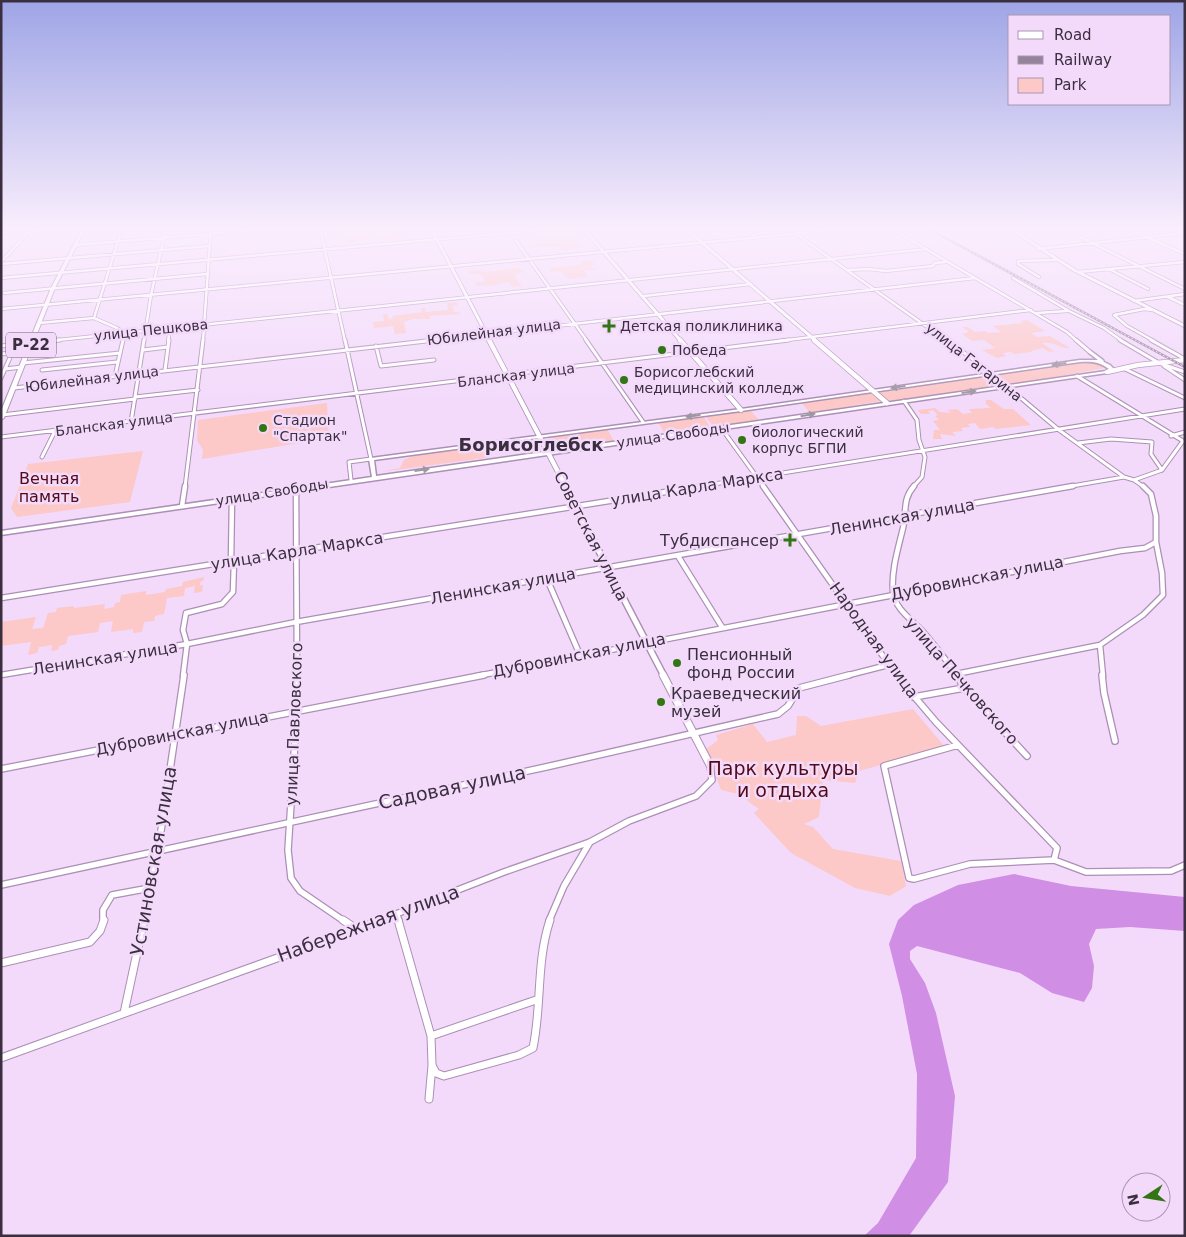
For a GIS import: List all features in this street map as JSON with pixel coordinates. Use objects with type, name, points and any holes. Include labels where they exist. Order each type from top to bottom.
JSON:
[{"type":"highway","name":"Р-22","points":[[2,416],[53,288]]},
{"type":"main road","points":[[1080,361],[1091,358],[1091,353],[1107,364]]},
{"type":"main road","name":"улица Свободы","points":[[1,533],[374,476],[722,429],[1109,370],[1107,364],[1080,361],[741,410],[371,459]]},
{"type":"main road","points":[[371,459],[374,476]]},
{"type":"street","points":[[4,293],[82,286]]},
{"type":"street","points":[[94,318],[103,286]]},
{"type":"street","points":[[130,422],[140,373],[153,286]]},
{"type":"street","points":[[182,506],[201,367],[206,286]]},
{"type":"street","points":[[1,309],[251,286]]},
{"type":"street","points":[[334,286],[371,459],[349,462],[351,480]]},
{"type":"street","name":"Советская улица","points":[[461,286],[710,765]]},
{"type":"street","name":"улица Пешкова","points":[[1,346],[574,286]]},
{"type":"street","points":[[636,286],[741,410]]},
{"type":"street","points":[[644,296],[736,286]]},
{"type":"street","points":[[753,286],[873,391],[890,402],[909,408]]},
{"type":"street","name":"улица Гагарина","points":[[869,286],[992,374],[1059,430],[1124,477]]},
{"type":"street","name":"Юбилейная улица","points":[[14,388],[911,286]]},
{"type":"street","points":[[989,286],[1067,332],[1109,370]]},
{"type":"street","points":[[1026,286],[1104,328],[1110,334],[1185,380]]},
{"type":"street","points":[[1105,286],[1184,325]]},
{"type":"street","points":[[1142,286],[1148,289]]},
{"type":"street","points":[[551,288],[643,422]]},
{"type":"street","points":[[1134,301],[1185,294]]},
{"type":"street","points":[[1167,297],[1185,305]]},
{"type":"street","points":[[1139,304],[1144,309]]},
{"type":"street","points":[[1152,310],[1144,309],[1114,315],[1133,329],[1185,359]]},
{"type":"street","name":"Бланская улица","points":[[1,437],[925,325],[1031,310]]},
{"type":"street","points":[[1036,314],[1068,310]]},
{"type":"street","points":[[39,323],[94,318],[112,324],[120,330],[118,333]]},
{"type":"street","points":[[165,370],[170,328]]},
{"type":"street","points":[[115,376],[125,333]]},
{"type":"street","points":[[376,346],[380,366],[434,360]]},
{"type":"street","points":[[143,350],[168,347]]},
{"type":"street","points":[[1,354],[12,353],[1,378]]},
{"type":"street","points":[[5,369],[22,365],[120,353]]},
{"type":"street","name":"улица Свободы","points":[[1109,370],[1185,359]]},
{"type":"street","points":[[42,370],[117,362]]},
{"type":"street","points":[[1159,363],[1185,372]]},
{"type":"street","name":"улица Свободы","points":[[1107,364],[1120,366],[1153,364]]},
{"type":"street","points":[[1120,369],[1185,398]]},
{"type":"street","points":[[1077,376],[1183,441],[1162,470],[1134,480]]},
{"type":"street","points":[[2,416],[198,390]]},
{"type":"street","points":[[893,594],[893,573],[906,516],[907,494],[922,477],[925,457],[922,452],[917,420],[904,401]]},
{"type":"street","name":"улица Карла Маркса","points":[[1,598],[1185,409]]},
{"type":"street","name":"Народная улица","points":[[722,429],[799,535],[888,665],[914,697],[958,745],[1057,848],[1054,860]]},
{"type":"street","points":[[42,457],[55,431]]},
{"type":"street","points":[[1172,436],[1185,432]]},
{"type":"street","points":[[1078,443],[1111,439],[1152,442],[1151,454],[1162,470]]},
{"type":"street","points":[[956,674],[1100,645],[1143,615],[1162,595],[1162,573],[1156,542],[1156,516],[1151,494],[1134,480],[1124,477]]},
{"type":"street","name":"Ленинская улица","points":[[1,675],[187,644],[296,622],[1124,477]]},
{"type":"street","name":"улица Павловского","points":[[296,488],[298,552],[296,622],[297,710],[288,850],[291,878],[300,891],[355,928]]},
{"type":"street","name":"Устиновская улица","points":[[124,1013],[158,851],[187,644],[183,630],[186,613],[222,604],[233,592],[232,498]]},
{"type":"street","name":"Дубровинская улица","points":[[1,768],[846,603],[1120,551],[1145,548],[1156,542]]},
{"type":"street","points":[[678,556],[722,628]]},
{"type":"street","points":[[547,579],[580,655]]},
{"type":"street","name":"улица Печковского","points":[[893,594],[900,609],[925,634],[956,674],[964,688],[1027,756]]},
{"type":"street","points":[[1100,645],[1104,693],[1115,741]]},
{"type":"street","name":"Садовая улица","points":[[1,885],[778,714],[789,706],[792,696],[799,688],[888,665]]},
{"type":"street","points":[[914,697],[964,688]]},
{"type":"street","points":[[958,745],[884,766],[909,878],[914,880],[970,864],[1054,860],[1086,872],[1171,871],[1185,865]]},
{"type":"street","name":"Набережная улица","points":[[1,1058],[355,928],[397,916],[504,872],[590,842],[628,821],[696,796],[712,780],[710,765]]},
{"type":"street","points":[[432,1065],[436,1073],[444,1076],[519,1055],[533,1048],[536,1034],[536,1000],[540,962],[554,903],[590,842]]},
{"type":"street","points":[[1,963],[90,942],[100,934],[105,922],[102,910],[112,895],[150,888]]},
{"type":"street","points":[[397,916],[431,1036],[432,1065],[429,1099]]},
{"type":"street","points":[[431,1036],[536,1000]]},
{"type":"green space","points":[[457,302],[458,305],[452,306],[454,312],[459,312],[460,314],[430,316],[430,319],[413,319],[404,322],[406,333],[395,334],[393,326],[374,328],[373,322],[384,321],[383,314],[387,314],[389,319],[394,318],[393,316],[422,312],[421,308],[425,308],[426,312],[448,310],[447,303]]},
{"type":"green space","points":[[1027,320],[1045,331],[1031,333],[1037,337],[1050,336],[1070,348],[1051,343],[1042,343],[1054,351],[1049,352],[1043,348],[1032,352],[1003,353],[1006,356],[997,358],[982,350],[995,348],[984,340],[972,341],[962,334],[969,332],[962,327],[968,327],[975,332],[1001,332],[993,326],[1023,323],[1020,321]]},
{"type":"green space","points":[[1087,361],[1096,362],[1105,368],[1010,385],[998,374]]},
{"type":"green space","points":[[989,376],[1002,385],[895,401],[886,400],[879,392]]},
{"type":"green space","points":[[868,393],[875,395],[881,401],[810,413],[801,402]]},
{"type":"green space","points":[[985,400],[991,400],[1004,409],[1013,409],[1031,425],[980,429],[975,423],[968,424],[970,427],[961,428],[963,431],[952,432],[956,436],[940,434],[942,439],[933,439],[934,430],[940,430],[933,421],[939,420],[935,416],[938,415],[933,410],[928,411],[930,414],[921,414],[918,410],[935,408],[940,412],[951,413],[948,410],[957,409],[963,414],[972,413],[969,409],[991,408],[985,403],[987,402]]},
{"type":"green space","name":"Стадион \"Спартак\"","points":[[327,403],[329,438],[202,459],[203,450],[197,440],[198,420]]},
{"type":"green space","points":[[750,410],[759,420],[714,427],[705,416]]},
{"type":"green space","points":[[703,416],[710,427],[665,434],[658,422]]},
{"type":"green space","points":[[607,429],[614,441],[559,448],[552,436]]},
{"type":"green space","points":[[485,445],[490,446],[489,452],[491,457],[380,472],[400,468],[404,460],[413,456]]},
{"type":"green space","name":"Вечная память","points":[[143,451],[130,502],[17,517],[11,508],[28,464]]},
{"type":"green space","points":[[204,577],[203,581],[200,582],[200,585],[203,585],[202,592],[194,593],[195,586],[185,588],[184,596],[167,598],[164,614],[155,616],[154,621],[144,622],[142,632],[133,633],[133,629],[111,632],[113,621],[100,623],[98,632],[68,636],[66,644],[59,646],[58,650],[51,651],[52,645],[39,647],[37,653],[28,655],[31,642],[1,646],[1,622],[36,617],[32,629],[43,628],[48,613],[56,612],[57,608],[105,604],[104,609],[114,607],[115,603],[120,602],[121,595],[146,591],[146,595],[165,592],[166,589],[182,586],[183,582]]},
{"type":"green space","name":"Парк культуры и отдыха","points":[[913,709],[945,747],[859,771],[855,783],[823,780],[819,817],[804,824],[813,827],[833,849],[901,861],[906,886],[890,896],[855,888],[791,853],[754,813],[759,809],[738,794],[721,790],[706,749],[718,740],[716,735],[753,724],[767,742],[796,735],[797,716],[806,716],[821,726]]},
{"type":"shaded area","points":[[1014,874],[1071,886],[1185,897],[1185,931],[1130,927],[1096,929],[1089,944],[1094,966],[1092,988],[1084,1002],[1052,993],[1020,973],[917,946],[910,951],[910,959],[925,983],[936,1013],[955,1096],[948,1182],[909,1236],[864,1236],[878,1223],[916,1158],[917,1074],[902,996],[889,944],[898,920],[914,905],[958,885]]},
{"type":"railway","points":[[1034,286],[1185,367]]},
{"type":"place","name":"Детская поликлиника","points":[[609,326]]},
{"type":"place","name":"Победа","points":[[662,350]]},
{"type":"place","name":"Борисоглебский медицинский колледж","points":[[624,380]]},
{"type":"place","name":"Стадион \"Спартак\"","points":[[263,428]]},
{"type":"place","name":"биологический корпус БГПИ","points":[[742,440]]},
{"type":"place","name":"Тубдиспансер","points":[[790,540]]},
{"type":"place","name":"Пенсионный фонд России","points":[[677,663]]},
{"type":"place","name":"Краеведческий музей","points":[[661,702]]},
{"type":"district","name":"Борисоглебск","points":[[531,444]]}]
